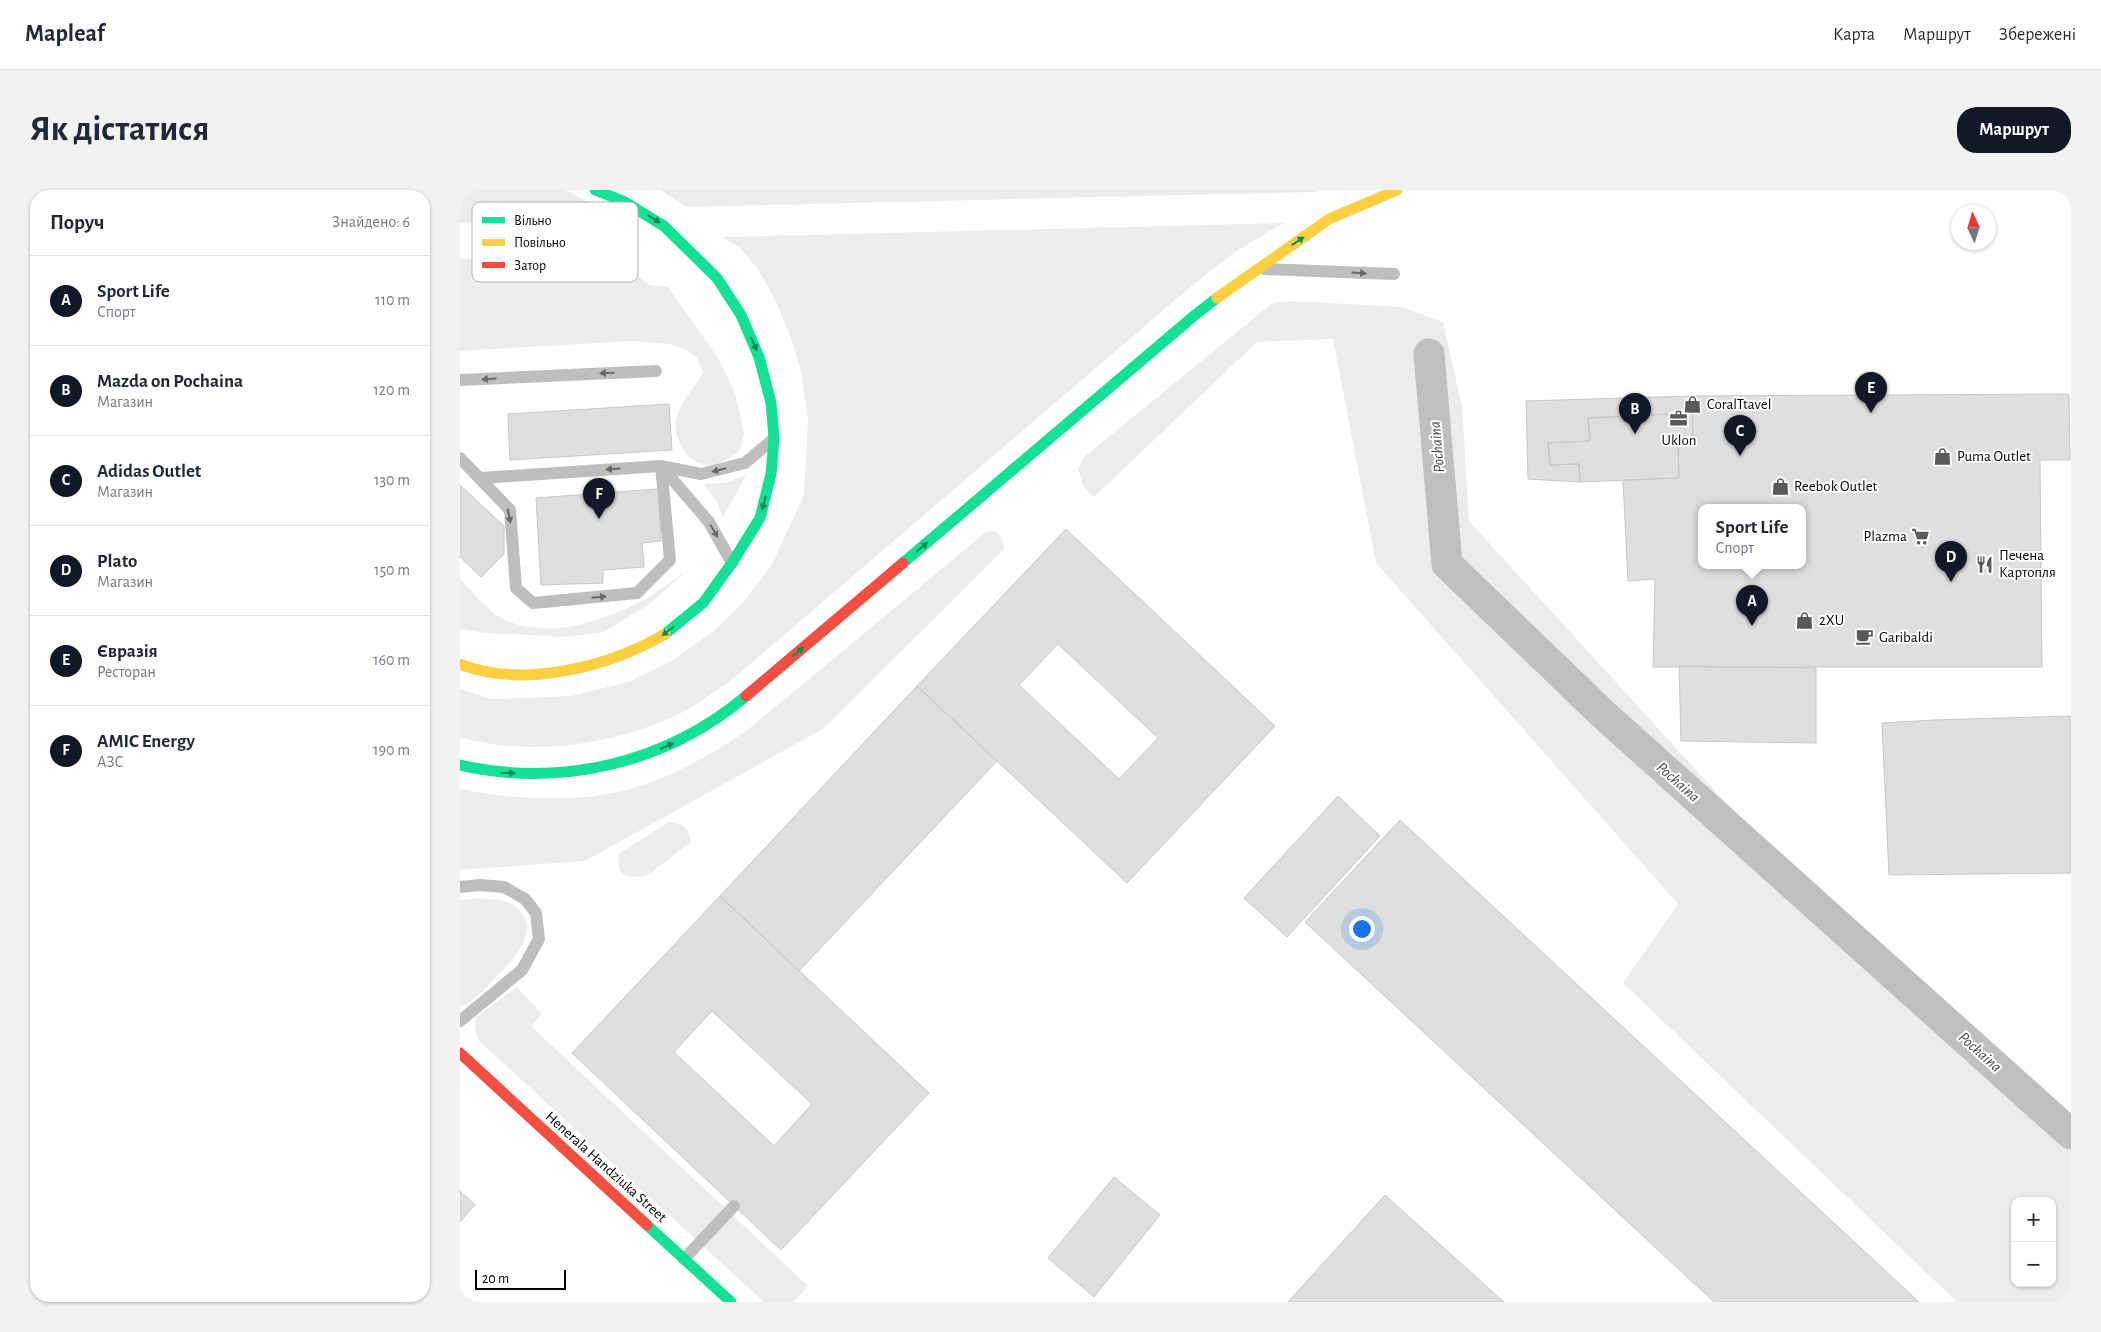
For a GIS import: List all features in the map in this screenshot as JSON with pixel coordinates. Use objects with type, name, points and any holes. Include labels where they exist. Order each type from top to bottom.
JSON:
[{"type":"main road","points":[[595,190],[625,202]]},
{"type":"main road","points":[[460,766],[491,772],[553,773],[600,768],[667,747],[728,711],[1180,327],[1258,268],[1329,219],[1397,190]]},
{"type":"main road","points":[[460,664],[475,670],[517,674],[570,670],[618,657],[664,635],[703,603],[732,563],[760,518],[771,474],[774,438],[771,403],[759,357],[741,316],[718,278],[664,226],[638,210]]},
{"type":"main road","name":"Henerala Handziuka Street","points":[[460,1053],[731,1302]]},
{"type":"lane","points":[[1258,268],[1394,274]]},
{"type":"lane","points":[[460,380],[656,371]]},
{"type":"lane","points":[[481,478],[661,466],[700,474],[745,463],[753,454],[774,438]]},
{"type":"lane","points":[[460,458],[510,510],[516,588],[533,603],[637,593],[670,560],[661,466]]},
{"type":"lane","points":[[661,466],[709,522],[732,563]]},
{"type":"lane","points":[[460,887],[504,887],[525,900],[536,913],[540,939],[522,970],[460,1021]]},
{"type":"lane","points":[[684,1259],[734,1206]]},
{"type":"shaded area","points":[[460,190],[565,190],[588,202],[472,202],[472,222],[460,223]]},
{"type":"shaded area","points":[[660,190],[1320,190],[1314,192],[686,207]]},
{"type":"shaded area","points":[[1284,223],[1235,252],[1194,284],[728,683],[695,705],[662,722],[616,737],[593,742],[545,747],[521,747],[460,738],[460,689],[492,699],[571,696],[628,682],[675,659],[715,630],[746,599],[771,566],[804,495],[808,421],[802,375],[791,338],[777,304],[758,269],[740,248],[722,237]]},
{"type":"shaded area","points":[[472,258],[472,282],[638,282],[638,276],[650,285],[667,286],[718,358],[735,393],[744,433],[740,451],[719,463],[705,465],[692,459],[682,448],[677,434],[676,420],[684,401],[703,373],[697,358],[685,349],[669,344],[632,341],[460,351],[460,259]]},
{"type":"shaded area","points":[[1289,301],[1402,307],[1443,322],[1462,407],[1469,521],[1728,805],[2071,1117],[2071,1302],[1957,1302],[1623,983],[1678,904],[1376,563],[1333,339],[1257,342],[1094,497],[1084,488],[1078,469],[1084,457],[1273,303]]},
{"type":"shaded area","points":[[746,475],[723,518],[716,500],[703,484],[725,483]]},
{"type":"shaded area","points":[[994,531],[1002,539],[1004,549],[823,729],[585,861],[460,870],[460,789],[500,795],[541,798],[603,795],[655,781],[686,767],[745,732],[986,532]]},
{"type":"shaded area","points":[[688,570],[648,605],[604,632],[567,637],[485,633],[460,629],[460,579],[486,606],[501,618],[518,625],[554,628],[590,622],[608,616],[653,595]]},
{"type":"shaded area","points":[[669,822],[678,823],[685,827],[691,842],[652,872],[642,877],[626,876],[620,871],[618,854]]},
{"type":"shaded area","points":[[479,898],[510,903],[521,912],[526,921],[527,931],[524,941],[511,961],[479,994],[460,1006],[460,900]]},
{"type":"shaded area","points":[[517,987],[542,1014],[531,1026],[808,1286],[793,1302],[764,1302],[479,1041],[476,1034],[475,1018]]},
{"type":"building","name":"Plazma","points":[[2069,394],[2070,460],[2040,460],[2042,667],[1653,667],[1655,579],[1628,581],[1623,480],[1679,478],[1678,443],[1693,443],[1692,396]]},
{"type":"building","points":[[1692,396],[1692,413],[1588,418],[1590,441],[1548,443],[1550,465],[1579,464],[1580,482],[1528,479],[1526,401]]},
{"type":"building","points":[[669,404],[672,450],[510,460],[508,414]]},
{"type":"building","points":[[1692,413],[1693,443],[1678,443],[1679,478],[1580,482],[1579,464],[1550,465],[1548,443],[1590,441],[1588,418]]},
{"type":"building","points":[[460,485],[504,526],[504,554],[481,577],[460,557]]},
{"type":"building","points":[[658,489],[661,541],[642,543],[644,567],[603,570],[603,583],[541,585],[536,498]]},
{"type":"building","points":[[1066,529],[1275,726],[1127,883],[917,686]],"holes":[[[1058,644],[1158,738],[1119,779],[1019,685]]]},
{"type":"building","points":[[1679,666],[1816,668],[1816,743],[1681,741]]},
{"type":"building","points":[[917,686],[997,761],[799,971],[720,896]]},
{"type":"building","points":[[2071,716],[2071,873],[1889,875],[1882,723]]},
{"type":"building","points":[[1338,796],[1380,836],[1287,937],[1244,898]]},
{"type":"building","points":[[1400,820],[1919,1302],[1714,1302],[1305,922]]},
{"type":"building","points":[[720,896],[929,1093],[781,1250],[572,1053]],"holes":[[[712,1011],[812,1104],[774,1146],[674,1052]]]},
{"type":"building","points":[[1114,1177],[1160,1215],[1094,1297],[1048,1258]]},
{"type":"building","points":[[460,1191],[475,1205],[460,1222]]},
{"type":"building","points":[[1385,1195],[1504,1302],[1288,1302]]},
{"type":"waterway","name":"Pochaina","points":[[1429,354],[1447,564],[1604,715],[2071,1134]]},
{"type":"traffic: fast","points":[[595,190],[625,202]]},
{"type":"traffic: fast","points":[[638,210],[664,226],[717,278],[741,315],[759,357],[771,403],[774,438],[771,474],[760,518],[732,563],[703,603],[665,634]]},
{"type":"traffic: fast","points":[[903,563],[1217,298]]},
{"type":"traffic: fast","points":[[460,765],[498,771],[536,773],[574,771],[611,764],[647,753],[682,738],[715,719],[746,696]]},
{"type":"traffic: fast","points":[[647,1225],[731,1302]]},
{"type":"traffic: slow","points":[[1217,298],[1329,219],[1397,190]]},
{"type":"traffic: slow","points":[[460,664],[485,671],[511,674],[565,671],[592,665],[618,656],[643,646],[665,634]]},
{"type":"traffic: jam","points":[[746,696],[903,563]]},
{"type":"traffic: jam","points":[[460,1053],[647,1225]]},
{"type":"place","name":"CoralTtavel","points":[[1693,404]]},
{"type":"place","name":"Євразія","points":[[1871,413]]},
{"type":"place","name":"Uklon","points":[[1679,419]]},
{"type":"place","name":"Mazda on Pochaina","points":[[1635,434]]},
{"type":"place","name":"Adidas Outlet","points":[[1740,456]]},
{"type":"place","name":"Puma Outlet","points":[[1943,456]]},
{"type":"place","name":"Reebok Outlet","points":[[1780,486]]},
{"type":"place","name":"AMIC Energy","points":[[599,519]]},
{"type":"place","name":"Plazma","points":[[1921,536]]},
{"type":"place","name":"Печена Картопля","points":[[1985,564]]},
{"type":"place","name":"Plato","points":[[1951,582]]},
{"type":"place","name":"2XU","points":[[1805,620]]},
{"type":"place","name":"Sport Life","points":[[1752,626]]},
{"type":"place","name":"Garibaldi","points":[[1865,637]]}]
